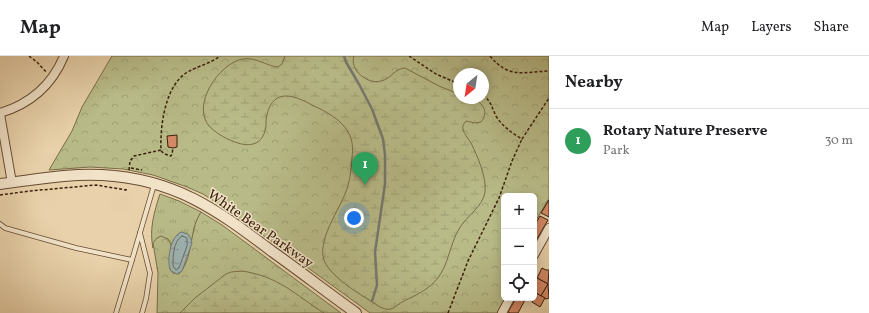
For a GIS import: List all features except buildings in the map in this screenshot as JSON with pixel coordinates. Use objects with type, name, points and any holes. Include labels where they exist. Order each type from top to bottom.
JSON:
[{"type":"street","points":[[12,183],[0,113],[20,106],[40,92],[52,79],[64,56]]},
{"type":"street","name":"White Bear Parkway","points":[[0,184],[94,175],[128,178],[154,184],[191,197],[224,216],[356,313]]},
{"type":"street","points":[[537,250],[549,228]]},
{"type":"street","points":[[502,313],[508,301]]},
{"type":"lane","points":[[116,313],[154,184]]},
{"type":"lane","points":[[0,224],[5,228],[76,248],[132,260]]},
{"type":"lane","points":[[140,233],[150,273],[142,313]]},
{"type":"path","points":[[29,56],[37,62],[52,79]]},
{"type":"path","points":[[173,148],[171,156],[164,154],[161,150],[161,134],[169,98],[174,86],[185,73],[213,61],[220,56]]},
{"type":"path","points":[[409,56],[436,74],[453,81]]},
{"type":"path","points":[[490,56],[502,68],[510,71],[549,71]]},
{"type":"path","points":[[448,313],[468,261],[497,203],[512,161],[522,140],[549,98]]},
{"type":"path","points":[[489,100],[496,116],[522,140]]},
{"type":"path","points":[[142,170],[129,168],[130,161],[133,157],[161,150]]},
{"type":"path","points":[[0,195],[30,190],[96,185],[126,190]]},
{"type":"green space","points":[[112,56],[549,56],[549,198],[537,219],[537,193],[501,193],[501,301],[503,301],[497,313],[370,313],[230,211],[203,194],[153,175],[123,169],[90,167],[49,170],[72,131],[82,107]]},
{"type":"green space","points":[[285,56],[354,56],[354,66],[365,79],[376,82],[381,81],[388,78],[398,70],[405,68],[453,92],[453,104],[481,104],[485,111],[484,118],[481,122],[475,123],[466,121],[463,125],[464,133],[471,143],[481,167],[485,186],[484,197],[478,207],[459,229],[445,266],[437,279],[426,289],[391,309],[384,309],[380,307],[352,289],[332,272],[323,258],[324,240],[345,194],[351,172],[352,141],[345,127],[337,119],[305,101],[285,96],[274,100],[270,106],[266,118],[265,132],[260,140],[253,144],[248,145],[230,140],[210,127],[205,118],[203,108],[205,97],[210,87],[225,68],[234,62],[243,59],[253,59],[278,67],[282,64]]},
{"type":"green space","points":[[160,194],[179,201],[201,212],[194,228],[192,243],[191,239],[171,245],[153,246],[153,248],[152,234],[153,221]]},
{"type":"green space","points":[[201,212],[222,225],[341,313],[157,313],[158,273],[153,243],[161,236],[168,239],[171,245],[170,269],[173,273],[179,274],[188,258],[195,225]]},
{"type":"green space","points":[[242,271],[267,277],[277,282],[324,313],[180,313],[195,298],[226,274]]},
{"type":"water","points":[[181,232],[188,234],[192,243],[182,271],[177,274],[171,271],[169,256],[174,239]]},
{"type":"waterway","points":[[344,56],[372,109],[383,139],[385,155],[385,184],[375,252],[377,285],[372,301]]},
{"type":"place","name":"Rotary Nature Preserve","points":[[365,185]]}]
